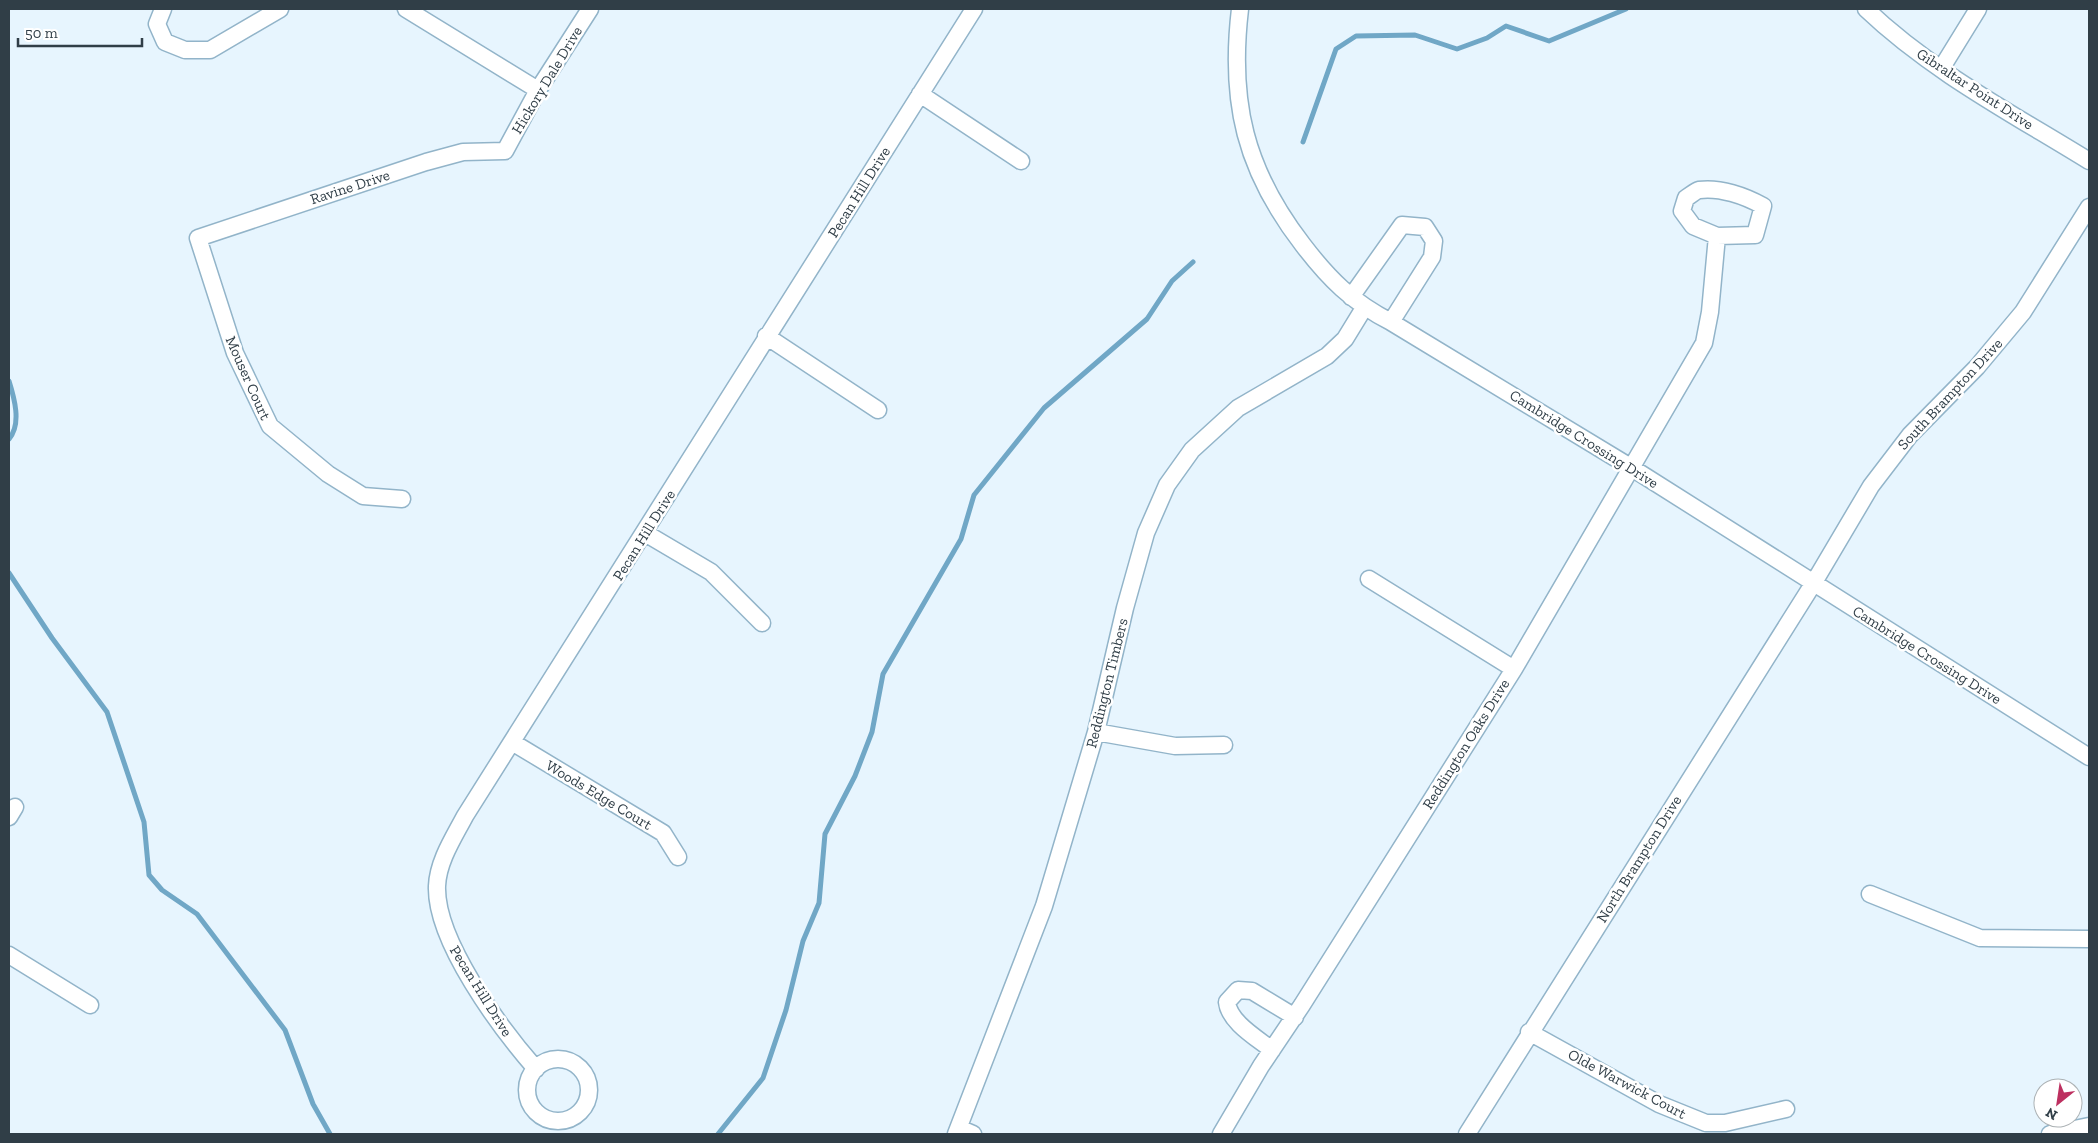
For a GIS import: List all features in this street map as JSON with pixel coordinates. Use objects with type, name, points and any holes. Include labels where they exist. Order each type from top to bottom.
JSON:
[{"type":"street","points":[[163,9],[157,24],[165,42],[185,50],[210,50],[280,9]]},
{"type":"street","points":[[406,9],[538,90]]},
{"type":"street","name":"Hickory Dale Drive","points":[[505,151],[538,90],[590,9]]},
{"type":"street","name":"Pecan Hill Drive","points":[[536,1069],[514,1044],[458,959],[442,926],[437,887],[440,869],[462,823],[512,742],[645,533],[766,336],[974,9]]},
{"type":"street","name":"Cambridge Crossing Drive","points":[[1240,9],[1236,77],[1249,149],[1258,174],[1294,233],[1327,276],[1364,308],[1391,322],[1632,468],[2089,757]]},
{"type":"street","name":"Gibraltar Point Drive","points":[[1866,9],[1896,37],[1940,68],[2089,161]]},
{"type":"street","points":[[1940,68],[1978,9]]},
{"type":"street","points":[[920,94],[1021,161]]},
{"type":"street","name":"Ravine Drive","points":[[198,238],[426,162],[463,152],[505,151]]},
{"type":"street","points":[[1698,190],[1746,196],[1763,206],[1755,235],[1717,236],[1693,226],[1682,212],[1686,198],[1698,190]]},
{"type":"street","name":"South Brampton Drive","points":[[1813,584],[1871,486],[1910,435],[1977,367],[2023,312],[2089,207]]},
{"type":"street","points":[[1351,297],[1402,224],[1424,227],[1434,241],[1432,257],[1391,322]]},
{"type":"street","name":"Reddington Oaks Drive","points":[[1221,1134],[1272,1050],[1295,1017],[1514,669],[1704,343],[1710,312],[1717,236]]},
{"type":"street","name":"Mouser Court","points":[[198,238],[234,353],[270,426],[328,474],[363,496],[402,499]]},
{"type":"street","name":"Reddington Timbers","points":[[963,1132],[1044,906],[1096,732],[1125,608],[1146,534],[1166,486],[1192,450],[1238,408],[1327,356],[1345,339],[1364,308]]},
{"type":"street","points":[[766,336],[878,410]]},
{"type":"street","points":[[645,533],[711,572],[762,623]]},
{"type":"street","points":[[1370,580],[1514,669]]},
{"type":"street","name":"North Brampton Drive","points":[[1467,1134],[1529,1032],[1813,584]]},
{"type":"street","points":[[1096,732],[1175,746],[1224,745]]},
{"type":"street","name":"Woods Edge Court","points":[[512,742],[663,834],[678,857]]},
{"type":"street","points":[[1870,894],[1980,938],[2089,939]]},
{"type":"street","points":[[9,955],[90,1005]]},
{"type":"street","points":[[1272,1050],[1233,1017],[1228,1010],[1227,1002],[1238,990],[1252,991],[1295,1017]]},
{"type":"street","name":"Olde Warwick Court","points":[[1529,1032],[1659,1104],[1706,1123],[1725,1123],[1786,1109]]},
{"type":"street","points":[[2050,1134],[2089,1126]]},
{"type":"waterway","points":[[1303,142],[1336,49],[1356,36],[1415,35],[1457,49],[1487,38],[1506,26],[1549,41],[1626,9]]},
{"type":"waterway","points":[[718,1134],[763,1078],[786,1010],[803,941],[819,903],[825,834],[855,776],[872,732],[883,674],[961,539],[974,495],[1044,408],[1147,319],[1172,281],[1193,262]]},
{"type":"waterway","points":[[9,381],[16,410],[15,426],[9,439]]},
{"type":"waterway","points":[[9,573],[52,638],[107,712],[144,822],[149,875],[162,890],[197,914],[285,1030],[313,1104],[330,1134]]}]
